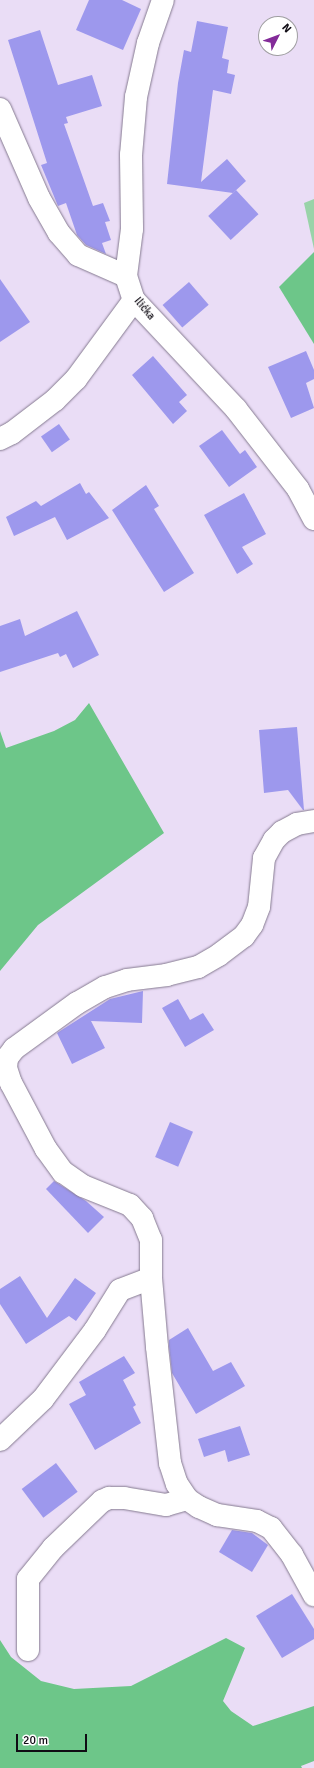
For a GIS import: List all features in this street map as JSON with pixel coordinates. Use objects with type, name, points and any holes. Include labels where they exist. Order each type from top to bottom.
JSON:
[{"type":"street","name":"Ilićka","points":[[163,0],[148,43],[136,97],[131,155],[132,229],[126,276],[134,300],[236,409],[298,490],[314,519]]},
{"type":"street","points":[[0,109],[39,198],[59,233],[78,255],[126,276]]},
{"type":"street","points":[[0,439],[12,433],[55,400],[76,379],[134,300]]},
{"type":"street","points":[[314,821],[297,824],[282,832],[274,840],[264,858],[259,907],[252,925],[244,936],[219,955],[198,967],[168,975],[127,980],[105,987],[76,1003],[14,1049],[7,1058],[6,1068],[11,1083],[46,1149],[62,1172],[83,1186],[130,1205],[142,1218],[152,1240],[151,1278],[170,1463],[177,1484],[187,1499],[217,1515],[257,1521],[271,1528],[292,1555],[314,1594]]},
{"type":"street","points":[[0,1440],[43,1399],[95,1330],[120,1290],[151,1278]]},
{"type":"street","points":[[28,1650],[28,1579],[53,1548],[102,1501],[109,1498],[124,1498],[166,1505],[187,1499]]},
{"type":"green space","points":[[314,199],[314,249],[304,203]]},
{"type":"green space","points":[[314,252],[314,344],[279,287]]},
{"type":"green space","points":[[89,703],[164,833],[38,925],[0,971],[0,731],[6,748],[54,731],[75,720]]},
{"type":"green space","points":[[226,1638],[245,1648],[223,1701],[231,1711],[253,1726],[314,1706],[314,1761],[301,1766],[302,1768],[0,1768],[0,1640],[11,1657],[41,1681],[74,1689],[131,1686]]},
{"type":"building","points":[[89,0],[122,0],[141,9],[123,50],[76,30]]},
{"type":"building","points":[[197,21],[228,27],[222,58],[229,60],[227,73],[235,75],[231,94],[213,90],[201,182],[227,159],[246,181],[233,193],[167,184],[178,83],[184,50],[191,52]]},
{"type":"building","points":[[40,30],[58,85],[92,75],[102,106],[66,117],[68,123],[64,124],[93,206],[103,203],[110,221],[105,222],[111,240],[102,243],[106,254],[86,245],[77,235],[66,203],[58,206],[41,165],[47,163],[8,40]]},
{"type":"building","points":[[236,190],[259,214],[231,240],[208,216]]},
{"type":"building","points":[[0,279],[30,322],[0,342]]},
{"type":"building","points":[[189,282],[209,305],[182,328],[163,305]]},
{"type":"building","points":[[306,351],[314,370],[314,379],[306,383],[314,408],[291,418],[268,367]]},
{"type":"building","points":[[153,356],[187,395],[179,402],[187,411],[173,424],[132,375]]},
{"type":"building","points":[[59,424],[70,440],[52,452],[41,437]]},
{"type":"building","points":[[222,430],[240,454],[245,450],[257,467],[229,487],[199,446]]},
{"type":"building","points":[[80,483],[86,494],[89,492],[109,518],[67,540],[55,517],[14,536],[6,517],[36,501],[41,506]]},
{"type":"building","points":[[146,485],[159,506],[154,509],[194,573],[164,592],[112,510]]},
{"type":"building","points":[[244,493],[266,534],[242,547],[253,564],[237,574],[204,515]]},
{"type":"building","points":[[77,611],[99,655],[73,668],[66,654],[60,657],[58,653],[0,672],[0,626],[20,619],[25,636]]},
{"type":"building","points":[[297,727],[304,810],[288,790],[264,793],[259,730]]},
{"type":"building","points":[[143,991],[142,1023],[91,1021],[105,1048],[72,1064],[57,1033],[110,999]]},
{"type":"building","points":[[178,999],[190,1020],[203,1013],[214,1030],[185,1047],[162,1008]]},
{"type":"building","points":[[170,1122],[193,1132],[178,1167],[155,1157]]},
{"type":"building","points":[[54,1181],[86,1201],[104,1217],[88,1233],[46,1189]]},
{"type":"building","points":[[20,1276],[47,1318],[75,1278],[96,1293],[76,1321],[69,1316],[26,1344],[0,1304],[0,1289]]},
{"type":"building","points":[[188,1328],[213,1371],[231,1362],[245,1386],[196,1414],[172,1373],[169,1346],[169,1340]]},
{"type":"building","points":[[124,1356],[135,1373],[123,1380],[136,1405],[133,1407],[141,1423],[95,1450],[69,1404],[86,1395],[79,1382]]},
{"type":"building","points":[[240,1426],[250,1455],[228,1462],[225,1450],[204,1457],[198,1439]]},
{"type":"building","points":[[56,1463],[78,1492],[43,1518],[22,1489]]},
{"type":"building","points":[[232,1530],[252,1533],[268,1545],[252,1572],[219,1552]]},
{"type":"building","points":[[292,1594],[314,1629],[314,1639],[282,1658],[256,1616]]}]
